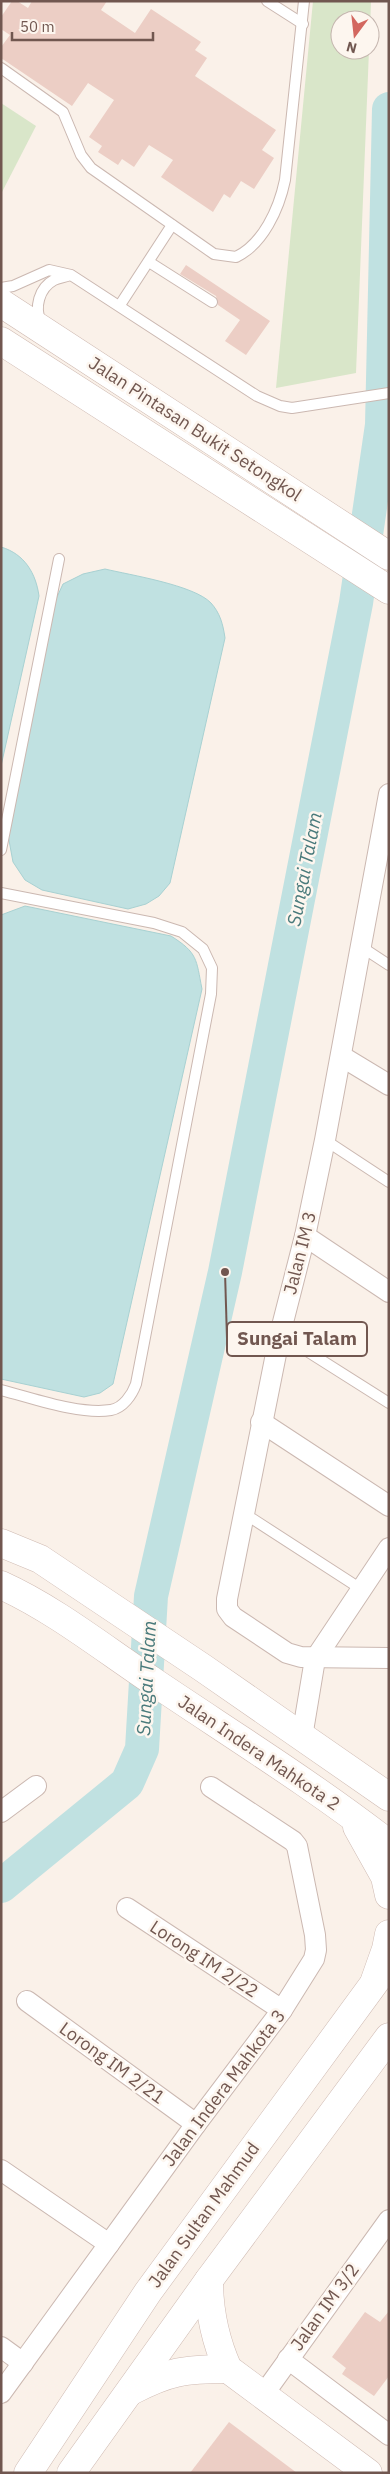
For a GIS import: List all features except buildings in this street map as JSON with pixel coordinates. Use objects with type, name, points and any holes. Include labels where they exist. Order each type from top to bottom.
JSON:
[{"type":"main road","name":"Jalan Pintasan Bukit Setongkol","points":[[1,304],[389,556]]},
{"type":"main road","name":"Jalan Pintasan Bukit Setongkol","points":[[1,341],[389,590]]},
{"type":"main road","name":"Jalan Indera Mahkota 2","points":[[1,1543],[40,1559],[203,1668],[302,1738],[376,1784],[389,1797]]},
{"type":"main road","name":"Jalan Indera Mahkota 2","points":[[1,1585],[21,1594],[181,1700],[347,1811],[389,1844]]},
{"type":"main road","points":[[347,1811],[367,1841],[382,1870],[389,1895]]},
{"type":"main road","name":"Jalan Sultan Mahmud","points":[[28,2473],[148,2292],[382,1972],[389,1934]]},
{"type":"main road","points":[[71,2473],[209,2280],[389,2037]]},
{"type":"main road","points":[[209,2280],[210,2314],[218,2346],[228,2369],[368,2473]]},
{"type":"main road","points":[[128,2393],[167,2374],[189,2369],[228,2369]]},
{"type":"street","name":"Jalan IM 3","points":[[314,1659],[287,1653],[233,1617],[227,1609],[227,1598],[245,1514],[261,1422],[280,1334],[305,1236],[325,1140],[360,946],[383,855],[389,794]]},
{"type":"street","points":[[341,1056],[389,1085]]},
{"type":"street","points":[[305,1236],[389,1292]]},
{"type":"street","points":[[261,1422],[389,1506]]},
{"type":"street","points":[[302,1738],[314,1659],[389,1548]]},
{"type":"street","points":[[314,1659],[389,1658]]},
{"type":"street","points":[[1,1812],[36,1786]]},
{"type":"street","name":"Jalan Indera Mahkota 3","points":[[1,2393],[196,2124],[282,2010],[314,1959],[316,1950],[297,1846],[293,1841],[211,1787]]},
{"type":"street","name":"Lorong IM 2/22","points":[[127,1908],[282,2010]]},
{"type":"street","name":"Lorong IM 2/21","points":[[27,2001],[196,2124]]},
{"type":"street","points":[[1,2170],[109,2244]]},
{"type":"street","name":"Jalan IM 3/2","points":[[263,2395],[389,2220]]},
{"type":"street","points":[[1,2347],[23,2363]]},
{"type":"street","points":[[288,2359],[389,2435]]},
{"type":"lane","points":[[267,1],[302,24]]},
{"type":"lane","points":[[1,68],[63,112],[80,155],[91,168],[214,254],[236,257],[255,244],[280,201],[285,180],[304,1]]},
{"type":"lane","points":[[120,305],[172,226]]},
{"type":"lane","points":[[149,262],[212,302]]},
{"type":"lane","points":[[1,288],[13,286],[49,270],[71,275],[270,403],[292,408],[389,394]]},
{"type":"lane","points":[[47,334],[37,315],[38,302],[43,291],[53,280],[71,275]]},
{"type":"lane","points":[[1,850],[59,559]]},
{"type":"lane","points":[[1,893],[154,923],[182,932],[203,949],[212,968],[205,1023],[136,1384],[130,1398],[112,1410],[81,1409],[1,1390]]},
{"type":"lane","points":[[360,946],[389,965]]},
{"type":"lane","points":[[325,1140],[389,1182]]},
{"type":"lane","points":[[280,1334],[389,1403]]},
{"type":"lane","points":[[245,1514],[361,1589]]},
{"type":"green space","points":[[313,1],[371,1],[371,10],[330,10],[330,60],[369,60],[356,373],[276,388]]},
{"type":"green space","points":[[1,103],[36,126],[1,194]]},
{"type":"water","points":[[1,547],[17,555],[28,566],[35,580],[39,596],[1,766]]},
{"type":"water","points":[[105,569],[177,586],[203,597],[217,611],[225,638],[170,883],[159,896],[146,904],[128,909],[42,890],[25,880],[13,862],[8,835],[51,610],[63,584],[83,574]]},
{"type":"water","points":[[25,906],[171,936],[191,952],[197,964],[202,989],[113,1384],[100,1393],[84,1397],[1,1379],[1,915]]},
{"type":"waterway","name":"Sungai Talam","points":[[1,1886],[127,1783],[142,1749],[151,1596],[225,1272],[356,603],[382,425],[389,109]]},
{"type":"place","name":"Sungai Talam","points":[[225,1272]]}]
